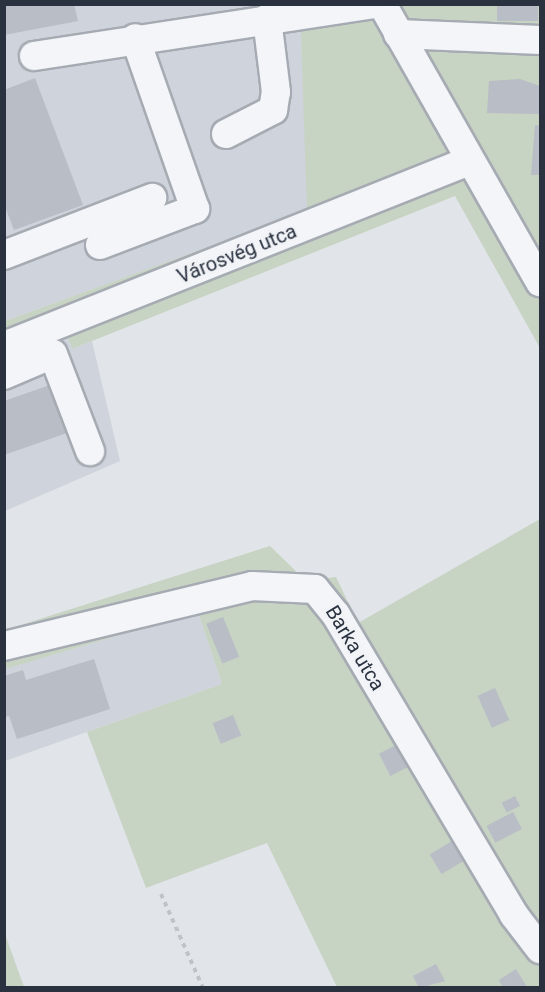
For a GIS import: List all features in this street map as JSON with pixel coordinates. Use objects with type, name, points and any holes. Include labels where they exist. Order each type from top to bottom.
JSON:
[{"type":"street","points":[[34,56],[135,38],[374,4]]},
{"type":"street","points":[[382,4],[469,161],[540,282]]},
{"type":"street","points":[[226,134],[273,110],[276,92],[267,20]]},
{"type":"street","points":[[398,34],[540,39]]},
{"type":"street","points":[[100,245],[195,209],[135,38]]},
{"type":"street","name":"Városvég utca","points":[[13,357],[469,161]]},
{"type":"street","points":[[4,255],[152,198]]},
{"type":"street","points":[[13,357],[53,354],[90,452]]},
{"type":"street","name":"Barka utca","points":[[4,646],[252,586],[315,589],[336,615],[539,945]]},
{"type":"path","points":[[161,894],[203,987]]},
{"type":"shaded area","points":[[5,5],[300,5],[308,211],[5,321]]},
{"type":"shaded area","points":[[69,338],[72,349],[92,341],[120,461],[5,511],[5,363]]},
{"type":"shaded area","points":[[198,612],[222,684],[5,761],[4,669]]},
{"type":"green space","points":[[300,5],[540,5],[540,348],[455,196],[72,349],[68,338],[5,363],[5,321],[307,211]]},
{"type":"green space","points":[[540,519],[540,987],[337,987],[267,843],[146,888],[87,732],[222,684],[198,612],[5,669],[5,630],[270,546],[306,581],[336,577],[358,623]]},
{"type":"green space","points":[[5,934],[24,987],[5,987]]},
{"type":"building","points":[[4,4],[74,4],[78,21],[4,35]]},
{"type":"building","points":[[497,4],[538,4],[538,21],[497,21]]},
{"type":"building","points":[[35,78],[83,205],[14,230],[4,204],[4,90]]},
{"type":"building","points":[[520,79],[540,86],[540,114],[487,113],[489,81]]},
{"type":"building","points":[[535,125],[540,126],[540,175],[531,175]]},
{"type":"building","points":[[50,385],[67,433],[4,455],[4,401]]},
{"type":"building","points":[[223,617],[239,657],[222,664],[206,624]]},
{"type":"building","points":[[94,659],[110,709],[17,739],[9,716],[4,717],[4,676],[23,670],[26,680]]},
{"type":"building","points":[[495,688],[509,720],[492,728],[478,696]]},
{"type":"building","points":[[233,715],[241,735],[221,744],[213,723]]},
{"type":"building","points":[[404,741],[415,763],[390,776],[379,754]]},
{"type":"building","points":[[515,796],[520,806],[507,813],[502,803]]},
{"type":"building","points":[[513,812],[522,829],[495,843],[487,826]]},
{"type":"building","points":[[452,841],[464,861],[442,874],[430,854]]},
{"type":"building","points":[[436,964],[445,981],[419,988],[413,976]]},
{"type":"building","points":[[516,969],[527,987],[503,988],[499,980]]}]
